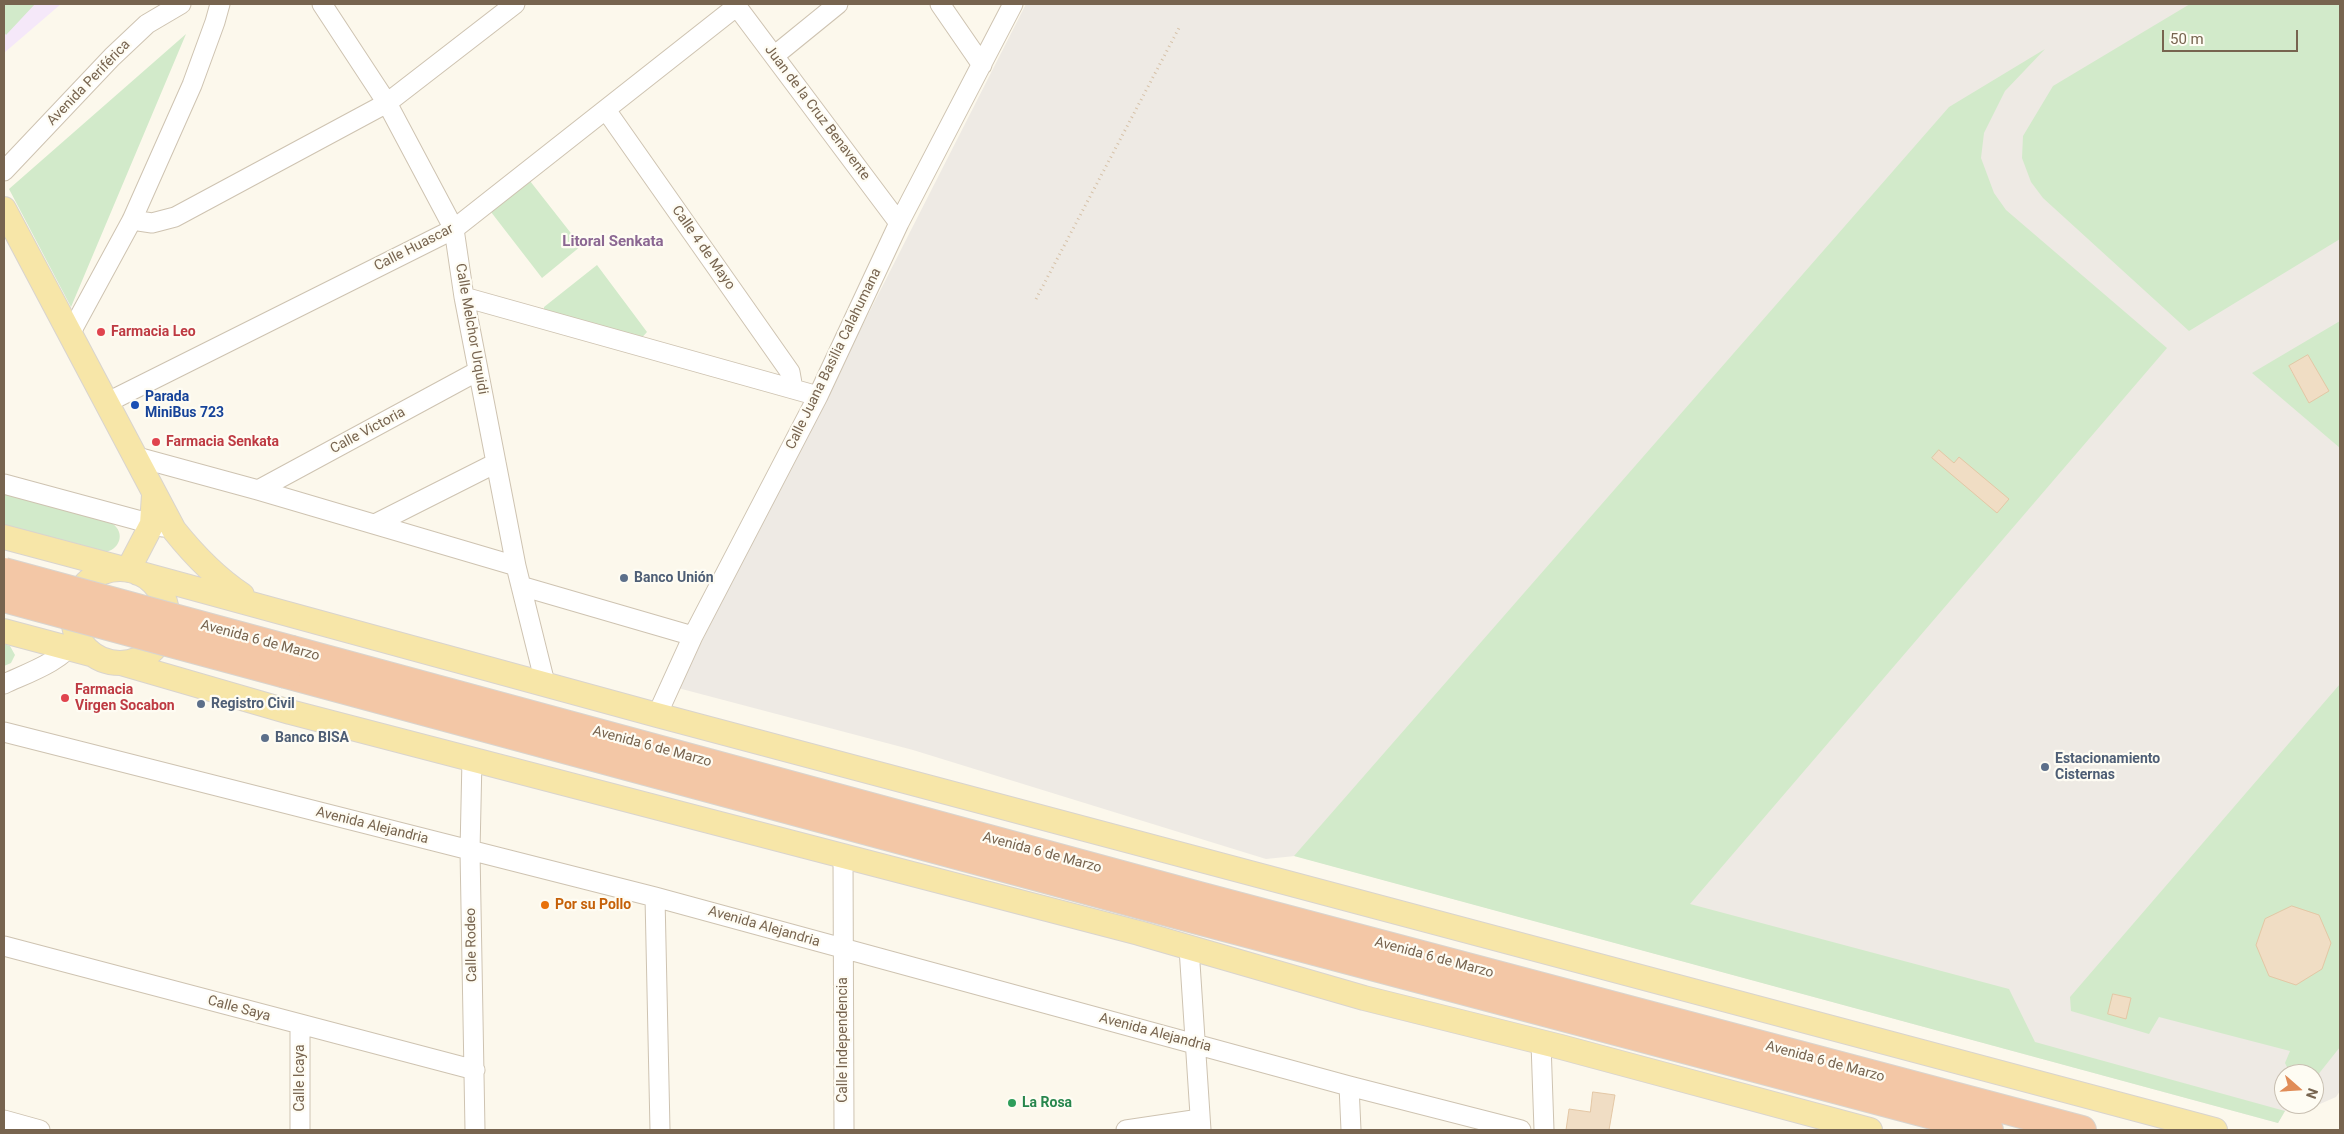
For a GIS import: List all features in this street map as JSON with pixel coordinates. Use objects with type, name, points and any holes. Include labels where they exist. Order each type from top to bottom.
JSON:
[{"type":"highway","name":"Avenida 6 de Marzo","points":[[4,572],[289,662],[1213,924],[1989,1130]]},
{"type":"highway","name":"Avenida 6 de Marzo","points":[[4,598],[289,662],[1199,896],[2082,1130]]},
{"type":"main road","points":[[4,209],[136,458],[154,495],[163,527],[223,582],[261,605]]},
{"type":"main road","points":[[133,571],[163,527]]},
{"type":"main road","points":[[4,537],[261,605],[657,715],[2215,1130]]},
{"type":"main road","points":[[74,643],[73,615],[79,592],[97,575],[117,569],[133,571],[148,578],[162,595],[166,605],[166,628],[162,638],[148,654],[137,660],[121,663]]},
{"type":"main road","points":[[4,631],[74,643],[94,655],[290,712],[1189,948],[1364,998],[1540,1042],[1870,1130]]},
{"type":"street","name":"Avenida Periférica","points":[[4,171],[112,56],[147,24],[181,4]]},
{"type":"street","points":[[70,334],[132,220],[192,85],[216,22],[220,4]]},
{"type":"street","name":"Calle Melchor Urquidi","points":[[322,4],[387,103],[454,229],[464,297],[516,566],[545,683]]},
{"type":"street","points":[[132,220],[152,223],[174,217],[387,103],[515,4]]},
{"type":"street","points":[[774,56],[838,4]]},
{"type":"street","points":[[940,4],[982,65]]},
{"type":"street","name":"Calle Juana Basilia Calahumana","points":[[657,715],[693,636],[818,396],[899,223],[1013,4]]},
{"type":"street","name":"Juan de la Cruz Benavente","points":[[736,5],[899,223]]},
{"type":"street","name":"Calle Huascar","points":[[106,402],[454,229],[736,5]]},
{"type":"street","name":"Calle 4 de Mayo","points":[[606,110],[790,372],[793,389]]},
{"type":"street","points":[[464,297],[818,396]]},
{"type":"street","name":"Calle Victoria","points":[[258,490],[478,371]]},
{"type":"street","points":[[136,458],[258,490],[516,566]]},
{"type":"street","points":[[375,524],[496,463]]},
{"type":"street","points":[[4,484],[163,527]]},
{"type":"street","points":[[521,586],[693,636]]},
{"type":"street","points":[[4,684],[47,664],[74,643]]},
{"type":"street","name":"Avenida Alejandria","points":[[4,732],[655,897],[1348,1086],[1522,1130]]},
{"type":"street","name":"Calle Rodeo","points":[[472,759],[470,851],[476,1130]]},
{"type":"street","name":"Calle Independencia","points":[[843,857],[844,1130]]},
{"type":"street","points":[[655,897],[660,1130]]},
{"type":"street","name":"Calle Saya","points":[[4,946],[475,1070]]},
{"type":"street","points":[[1126,1130],[1200,1125],[1189,948]]},
{"type":"street","name":"Calle Icaya","points":[[299,1130],[300,1025]]},
{"type":"street","points":[[1540,1042],[1544,1130]]},
{"type":"street","points":[[1348,1086],[1351,1130]]},
{"type":"street","points":[[4,1120],[40,1130]]},
{"type":"path","points":[[1036,299],[1180,26]]},
{"type":"shaded area","points":[[4,4],[61,4],[4,53]]},
{"type":"shaded area","points":[[1026,4],[2340,4],[2340,1091],[2336,1097],[2324,1102],[2324,1064],[2274,1064],[2274,1114],[2283,1114],[2278,1123],[1295,856],[1266,859],[913,750],[678,688]]},
{"type":"green space","points":[[4,4],[35,4],[6,35],[4,32]]},
{"type":"green space","points":[[2190,4],[2340,4],[2340,239],[2189,331],[2043,198],[2031,182],[2022,158],[2023,136],[2053,86]]},
{"type":"green space","points":[[186,34],[71,307],[9,189]]},
{"type":"green space","points":[[2045,49],[2005,91],[1984,133],[1981,158],[1994,193],[2006,210],[2167,348],[1690,904],[2009,989],[2035,1042],[2274,1108],[2274,1114],[2283,1114],[2278,1123],[1294,856],[1949,107]]},
{"type":"green space","points":[[530,181],[581,246],[542,278],[491,212]]},
{"type":"green space","points":[[597,265],[647,332],[636,344],[544,318],[544,307]]},
{"type":"green space","points":[[2340,321],[2340,448],[2252,373]],"holes":[[[2308,355],[2328,391],[2309,402],[2289,367]]]},
{"type":"green space","points":[[4,493],[110,522],[115,525],[120,534],[118,543],[106,552],[4,526]]},
{"type":"green space","points":[[4,644],[10,646],[15,655],[11,663],[4,666]]},
{"type":"green space","points":[[2340,684],[2340,1047],[2324,1067],[2324,1064],[2286,1064],[2290,1051],[2159,1017],[2149,1034],[2071,1011],[2070,997]]},
{"type":"building","points":[[2308,355],[2329,391],[2309,403],[2289,366]]},
{"type":"building","points":[[1939,450],[1954,463],[1959,457],[2009,499],[1997,513],[1932,458]]},
{"type":"building","points":[[2292,906],[2319,915],[2331,943],[2322,969],[2296,985],[2269,976],[2256,945],[2265,919]]},
{"type":"building","points":[[2113,994],[2131,998],[2126,1019],[2108,1014]]},
{"type":"building","points":[[1593,1092],[1615,1095],[1609,1130],[1566,1130],[1569,1109],[1590,1112]]},
{"type":"place","name":"Farmacia Leo","points":[[101,332]]},
{"type":"place","name":"Parada MiniBus 723","points":[[135,405]]},
{"type":"place","name":"Farmacia Senkata","points":[[156,442]]},
{"type":"place","name":"Banco Unión","points":[[624,578]]},
{"type":"place","name":"Farmacia Virgen Socabon","points":[[65,698]]},
{"type":"place","name":"Registro Civil","points":[[201,704]]},
{"type":"place","name":"Banco BISA","points":[[265,738]]},
{"type":"place","name":"Estacionamiento Cisternas","points":[[2045,767]]},
{"type":"place","name":"Por su Pollo","points":[[545,905]]},
{"type":"place","name":"La Rosa","points":[[1012,1103]]},
{"type":"district","name":"Litoral Senkata","points":[[613,242]]}]
